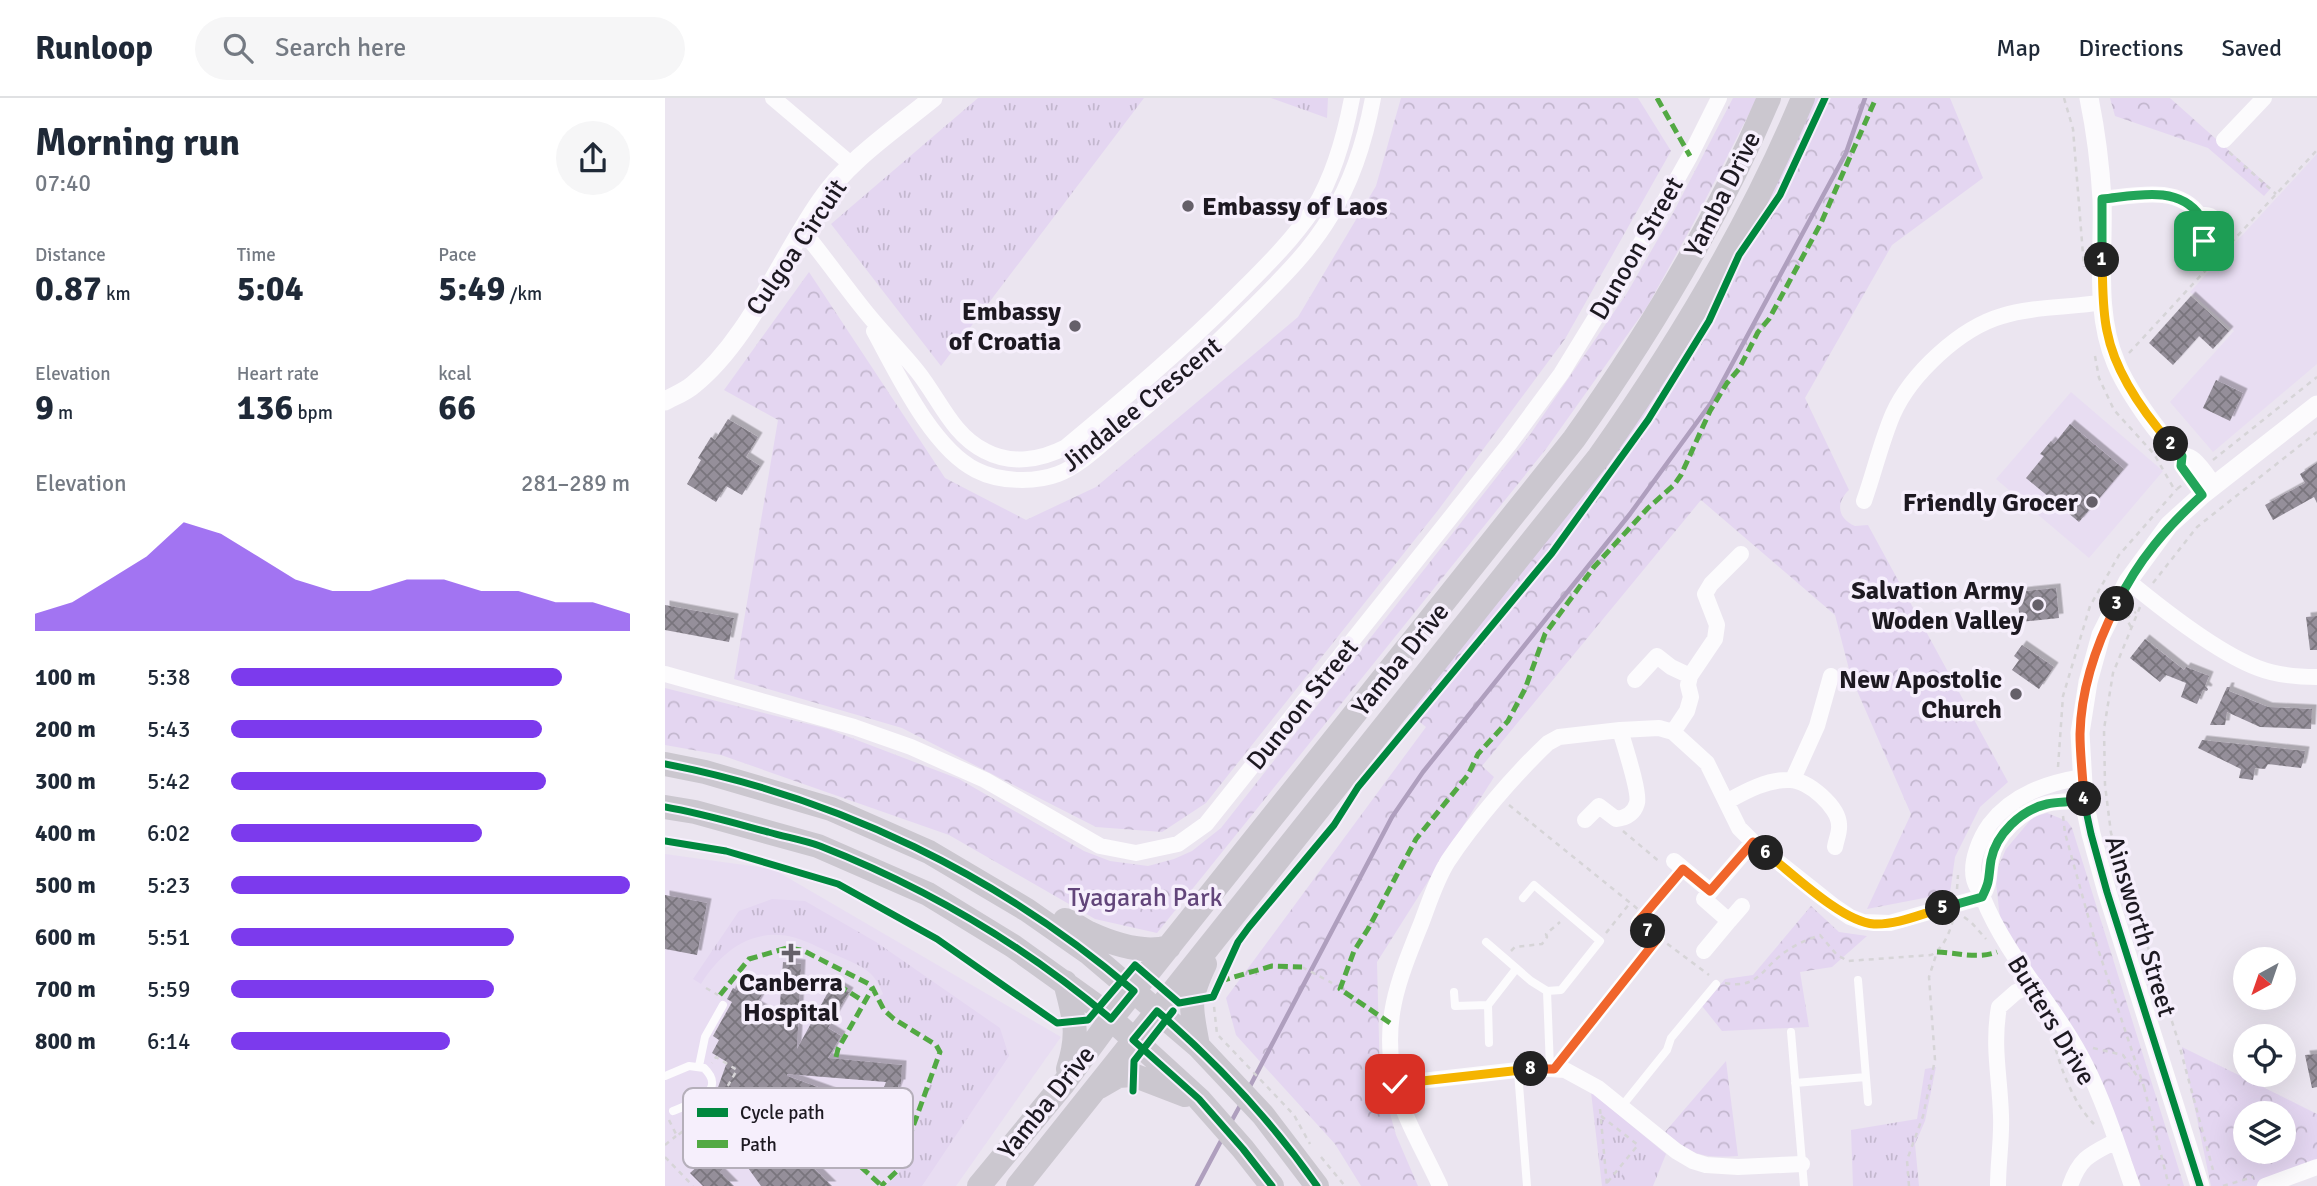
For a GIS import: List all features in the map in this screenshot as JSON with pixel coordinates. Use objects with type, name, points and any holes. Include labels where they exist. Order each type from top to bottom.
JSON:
[{"type":"main road","name":"Yamba Drive","points":[[979,1186],[1538,487],[1588,420],[1679,278],[1733,176],[1769,98]]},
{"type":"main road","name":"Yamba Drive","points":[[1018,1186],[1576,488],[1621,426],[1718,271],[1803,98]]},
{"type":"main road","points":[[665,764],[705,772],[831,809],[929,852],[1027,910],[1090,954],[1198,1046],[1233,1067],[1269,1107],[1317,1186]]},
{"type":"main road","points":[[665,807],[695,812],[818,846],[928,894],[1013,946],[1065,982],[1111,1019],[1203,1104],[1272,1186]]},
{"type":"main road","points":[[1027,910],[1051,915],[1104,939],[1128,946],[1145,950],[1169,947]]},
{"type":"main road","points":[[1198,1046],[1207,996],[1193,989],[1223,929]]},
{"type":"main road","points":[[1064,1083],[1075,1046],[1075,1021],[1065,982]]},
{"type":"main road","points":[[1096,1088],[1118,1076],[1133,1075],[1203,1104]]},
{"type":"street","points":[[773,98],[852,165]]},
{"type":"street","name":"Culgoa Circuit","points":[[665,401],[692,386],[743,328],[821,201],[852,165],[933,98]]},
{"type":"street","name":"Jindalee Crescent","points":[[802,230],[861,307],[918,372],[970,442],[986,452],[1006,458],[1027,460],[1051,455],[1066,447],[1178,352],[1289,241],[1314,206],[1332,171],[1347,126],[1352,98]]},
{"type":"street","name":"Jindalee Crescent","points":[[861,307],[902,384],[942,444],[958,458],[976,471],[1003,479],[1032,480],[1058,474],[1079,462],[1142,411],[1221,340],[1304,254],[1330,218],[1351,179],[1366,134],[1373,98]]},
{"type":"street","name":"Dunoon Street","points":[[665,674],[854,727],[911,747],[985,780],[1101,846],[1136,853],[1178,845],[1206,824],[1510,443],[1561,374],[1637,250],[1719,98]]},
{"type":"street","points":[[2089,98],[2098,141],[2102,199],[2103,302],[2107,331],[2117,366],[2145,411],[2182,456],[2181,466],[2196,475],[2208,491]]},
{"type":"street","points":[[2224,140],[2263,98]]},
{"type":"street","points":[[2102,199],[2158,194],[2182,200],[2200,216]]},
{"type":"street","points":[[1864,501],[1893,413],[1916,378],[1948,347],[1976,327],[2002,316],[2103,302]]},
{"type":"street","name":"Ainsworth Street","points":[[2207,1180],[2107,892],[2084,801],[2080,733],[2088,682],[2101,635],[2128,581],[2169,525],[2317,405]]},
{"type":"street","points":[[1673,732],[1687,711],[1691,697],[1688,685],[1690,676],[1715,639],[1717,625],[1705,594],[1711,584],[1741,554]]},
{"type":"street","points":[[2128,581],[2231,656],[2260,669],[2299,677],[2317,677]]},
{"type":"street","points":[[1635,680],[1657,656],[1671,667],[1690,676]]},
{"type":"street","points":[[1793,779],[1814,735],[1831,676]]},
{"type":"street","points":[[1440,1186],[1404,1110],[1395,1084],[1390,1023],[1396,987],[1436,885],[1448,862],[1499,797],[1548,743],[1559,737],[1621,730],[1659,728],[1673,732],[1707,763],[1739,828],[1753,842],[1835,907],[1863,922],[1890,923],[1982,897],[1990,881],[1991,860],[1997,843],[2010,825],[2029,811],[2047,804],[2084,801]]},
{"type":"street","points":[[1585,820],[1599,806],[1616,819],[1625,818],[1633,811],[1638,800],[1621,730]]},
{"type":"street","name":"Butters Drive","points":[[2083,777],[2037,788],[2009,804],[1986,830],[1974,860],[1973,880],[1998,933],[2087,1067],[2132,1186]]},
{"type":"street","points":[[1728,802],[1748,790],[1793,779],[1814,790],[1831,804],[1840,824],[1835,847]]},
{"type":"street","points":[[1729,921],[1704,900],[1753,842]]},
{"type":"street","points":[[1678,865],[1710,891]]},
{"type":"street","points":[[1704,951],[1742,906]]},
{"type":"street","points":[[1998,1186],[2001,1131],[1995,1058],[1999,1007],[2017,992],[2034,984]]},
{"type":"street","points":[[1395,1084],[1552,1069],[1572,1074],[1598,1088],[1676,1151],[1693,1161],[1706,1165],[1738,1167],[1803,1164]]},
{"type":"street","points":[[2070,1186],[2076,1168],[2090,1155],[2116,1141]]},
{"type":"street","points":[[2265,1186],[2317,1167]]},
{"type":"lane","points":[[1486,942],[1516,969],[1547,991],[1561,990],[1600,941],[1534,885],[1523,898]]},
{"type":"lane","points":[[1489,1043],[1488,1005],[1516,969]]},
{"type":"lane","points":[[1858,980],[1868,1102]]},
{"type":"lane","points":[[1622,1107],[1667,1050],[1671,1038],[1716,984]]},
{"type":"lane","points":[[1547,991],[1552,1069]]},
{"type":"lane","points":[[1454,992],[1455,1006],[1488,1005]]},
{"type":"lane","points":[[699,1066],[705,1037],[723,1005]]},
{"type":"lane","points":[[1791,1031],[1804,1186]]},
{"type":"lane","points":[[665,1076],[689,1066],[699,1066],[711,1076],[711,1088]]},
{"type":"lane","points":[[1518,1072],[1527,1186]]},
{"type":"lane","points":[[1795,1083],[1866,1077]]},
{"type":"lane","points":[[673,1111],[683,1107]]},
{"type":"path","points":[[2064,98],[2073,129],[2084,272]]},
{"type":"path","points":[[2224,140],[2217,141],[2276,194]]},
{"type":"path","points":[[2117,366],[2317,149]]},
{"type":"path","points":[[2094,348],[2099,378],[2117,416],[2154,454],[2176,489],[2317,377]]},
{"type":"path","points":[[2207,1180],[2177,1037],[2111,833],[2105,785],[2104,729],[2112,673],[2146,595],[2197,527],[2317,432]]},
{"type":"path","points":[[1499,797],[1644,914]]},
{"type":"path","points":[[1625,818],[1623,831],[1665,866],[1678,865]]},
{"type":"path","points":[[2065,833],[2093,934],[2144,1087],[2169,1186]]},
{"type":"path","points":[[1671,949],[1638,922],[1678,865]]},
{"type":"path","points":[[1600,941],[1630,903]]},
{"type":"path","points":[[1504,958],[1515,947],[1542,944],[1551,929],[1568,914]]},
{"type":"path","points":[[1953,921],[1963,917],[1989,942]]},
{"type":"path","points":[[1552,1069],[1658,938]]},
{"type":"path","points":[[1909,1186],[1907,1160],[1923,1116],[1935,1060],[1929,977],[1937,952]]},
{"type":"path","points":[[1302,967],[1332,983]]},
{"type":"path","points":[[1207,996],[1216,1034],[1233,1067],[1269,1107],[1294,1115],[1312,1147]]},
{"type":"path","points":[[2052,1034],[2058,1058],[2084,1114],[2116,1141]]},
{"type":"path","points":[[2072,1043],[2123,1055],[2144,1087]]},
{"type":"path","points":[[1598,1088],[1607,1185]]},
{"type":"path","points":[[1601,1116],[1638,1145],[1607,1185]]},
{"type":"path","points":[[665,1145],[677,1136]]},
{"type":"path","points":[[665,1157],[694,1186]]},
{"type":"path","points":[[1320,1157],[1345,1186]]},
{"type":"shaded area","points":[[2317,154],[2317,364],[2213,452],[2170,402],[2234,331],[2190,292]]},
{"type":"shaded area","points":[[2071,392],[2163,471],[2089,558],[1996,479]]},
{"type":"shaded area","name":"Canberra Hospital","points":[[665,854],[773,869],[1061,1037],[956,1186],[665,1186]]},
{"type":"green space","points":[[978,98],[1144,98],[941,366],[831,224]]},
{"type":"green space","points":[[1271,98],[1328,98],[1327,118]]},
{"type":"green space","points":[[1401,98],[1638,98],[1671,151],[1565,339],[1439,509],[1206,803],[1162,832],[1096,827],[902,728],[734,679],[778,420],[724,390],[809,272],[945,478],[1026,520],[1096,487],[1298,317],[1376,186]]},
{"type":"green space","name":"Tyagarah Park","points":[[1733,98],[1757,98],[1647,307],[1546,449],[1157,933],[1095,919],[949,835],[721,755],[665,745],[665,688],[828,729],[959,779],[1084,851],[1110,861],[1148,866],[1192,851],[1221,828],[1529,436],[1627,293],[1673,213]]},
{"type":"green space","points":[[1813,98],[1950,98],[1983,178],[1892,245],[1805,398],[1849,490],[1840,505],[1842,515],[1855,526],[1868,525],[2008,782],[1980,807],[1955,857],[1950,893],[1867,909],[1911,814],[1851,677],[1835,615],[1701,500],[1482,766],[1494,777],[1377,962],[1380,1078],[1396,1135],[1418,1186],[1361,1186],[1335,1144],[1236,1035],[1226,998],[1426,727],[1407,712],[1621,436]]},
{"type":"green space","points":[[2110,98],[2170,98],[2271,188],[2264,196],[2208,148],[2115,116]]},
{"type":"green space","points":[[2047,813],[2067,821],[2072,828],[2184,1186],[2141,1186],[2112,1113],[2000,918],[1995,874],[2006,849],[2033,817]]},
{"type":"green space","points":[[772,899],[805,901],[876,942],[1000,1028],[1009,1056],[922,1186],[886,1186],[901,1168],[913,1168],[913,1133],[941,1053],[937,1046],[885,1007],[878,997],[883,994],[879,986],[865,969],[801,940],[781,935],[753,938],[729,951],[701,984],[693,979],[739,911]]},
{"type":"green space","points":[[1811,906],[1839,932],[1867,936],[1832,967],[1800,972],[1809,1027],[1722,1031],[1702,1006],[1725,979],[1753,975]]},
{"type":"green space","points":[[2182,1047],[2233,1072],[2233,1087],[2263,1087],[2291,1101],[2233,1101],[2233,1164],[2296,1164],[2296,1104],[2317,1114],[2317,1164],[2255,1186],[2211,1186]]},
{"type":"green space","points":[[1726,1061],[1738,1156],[1706,1156],[1691,1151],[1665,1132]]},
{"type":"green space","points":[[1936,1067],[1925,1121],[1915,1144],[1919,1186],[1853,1186],[1851,1130],[1917,1119],[1925,1069]]},
{"type":"green space","points":[[1591,1092],[1666,1154],[1653,1186],[1602,1186]]},
{"type":"green space","points":[[1633,1167],[1642,1174],[1640,1186],[1618,1186],[1623,1172]]},
{"type":"building","points":[[2191,296],[2229,331],[2213,349],[2199,336],[2173,365],[2149,343]]},
{"type":"building","points":[[2216,380],[2243,393],[2230,421],[2203,408]]},
{"type":"building","points":[[728,419],[758,437],[746,457],[760,466],[742,495],[726,486],[716,502],[687,484],[711,437],[715,440]]},
{"type":"building","points":[[2070,424],[2124,469],[2079,522],[2026,478],[2044,456],[2040,454],[2051,441],[2054,444]]},
{"type":"building","points":[[2317,463],[2317,503],[2314,497],[2273,520],[2265,505],[2305,483],[2300,474]]},
{"type":"building","name":"Salvation Army Woden Valley","points":[[2056,588],[2059,618],[2020,622],[2017,592]]},
{"type":"building","points":[[665,605],[734,618],[729,642],[665,630]]},
{"type":"building","points":[[2317,616],[2317,650],[2310,650],[2306,617]]},
{"type":"building","points":[[2145,639],[2184,670],[2186,667],[2209,676],[2205,686],[2208,689],[2203,690],[2197,704],[2181,697],[2186,683],[2166,675],[2160,682],[2130,658]]},
{"type":"building","points":[[2022,645],[2054,667],[2039,689],[2012,670],[2019,660],[2014,656]]},
{"type":"building","points":[[2227,687],[2230,687],[2229,691],[2268,707],[2312,709],[2311,729],[2260,727],[2227,712],[2225,725],[2210,725]]},
{"type":"building","points":[[2202,740],[2305,751],[2301,768],[2268,764],[2265,769],[2255,768],[2253,780],[2239,778],[2241,769],[2198,748]]},
{"type":"building","points":[[665,895],[707,903],[697,955],[665,949]]},
{"type":"building","points":[[783,962],[801,964],[797,1049],[833,983],[849,992],[828,1028],[841,1036],[828,1058],[902,1065],[901,1084],[898,1088],[884,1088],[886,1082],[787,1074],[820,1088],[718,1088],[727,1062],[712,1053],[719,1040],[713,1036],[732,1002],[727,999],[733,988],[743,993],[748,983],[764,991],[756,1005],[779,1018]]},
{"type":"building","points":[[2317,1054],[2317,1087],[2312,1088],[2305,1055]]},
{"type":"building","points":[[696,1168],[724,1168],[720,1172],[734,1186],[703,1186],[690,1173]]},
{"type":"building","points":[[748,1168],[814,1168],[832,1186],[761,1186]]},
{"type":"waterway","points":[[1249,1088],[1392,817],[1423,772],[1630,514],[1711,403],[1846,153],[1865,98]]},
{"type":"waterway","points":[[1231,1122],[1242,1102]]},
{"type":"waterway","points":[[1197,1186],[1222,1139]]},
{"type":"marked path","points":[[1657,98],[1690,156]]},
{"type":"marked path","points":[[1390,1023],[1340,989],[1354,951],[1416,839],[1468,775],[1478,754],[1508,721],[1525,689],[1545,634],[1594,567],[1681,475],[1710,411],[1739,369],[1758,332],[1769,319],[1821,223],[1876,98]]},
{"type":"marked path","points":[[720,995],[749,959],[787,948],[802,950],[871,985],[884,1010],[936,1045],[940,1052],[913,1127]]},
{"type":"marked path","points":[[1937,952],[1975,955],[1997,952]]},
{"type":"marked path","points":[[1220,981],[1272,966],[1302,967]]},
{"type":"marked path","points":[[838,985],[865,1002]]},
{"type":"marked path","points":[[836,1057],[872,989]]},
{"type":"marked path","points":[[862,1168],[882,1186]]},
{"type":"marked path","points":[[881,1186],[898,1168]]},
{"type":"cycle path","points":[[665,841],[726,851],[838,884],[937,939],[1057,1023],[1088,1020],[1135,965],[1179,1003],[1213,997],[1238,942],[1249,927],[1334,825],[1358,787],[1552,553],[1648,420],[1709,321],[1739,255],[1780,195],[1825,98]]},
{"type":"cycle path","points":[[2169,525],[2128,581],[2101,635],[2088,682],[2080,733],[2084,801],[2091,834],[2200,1186]]},
{"type":"cycle path","points":[[665,764],[792,797],[854,820],[914,847],[972,877],[1029,912],[1134,991],[1111,1019],[1009,943],[973,920],[898,880],[814,844],[665,807]]},
{"type":"cycle path","points":[[1272,1186],[1199,1099],[1133,1040],[1157,1011],[1242,1093],[1281,1138],[1317,1186]]},
{"type":"cycle path","points":[[1133,1091],[1134,1061],[1173,1011]]},
{"type":"place","name":"Embassy of Laos","points":[[1188,206]]},
{"type":"place","name":"Embassy of Croatia","points":[[1075,326]]},
{"type":"place","name":"Friendly Grocer","points":[[2092,502]]},
{"type":"place","name":"Salvation Army Woden Valley","points":[[2038,605]]},
{"type":"place","name":"New Apostolic Church","points":[[2016,694]]},
{"type":"place","name":"Canberra Hospital","points":[[791,953]]},
{"type":"route","points":[[1395,1084],[1535,1068],[1554,1069],[1658,938],[1638,922],[1683,869],[1710,891],[1753,842],[1850,916],[1863,922],[1890,923],[1982,897],[1990,881],[1991,860],[1997,843],[2010,825],[2029,811],[2047,804],[2084,801],[2080,733],[2088,682],[2101,635],[2128,581],[2169,525],[2202,495],[2181,466],[2182,456],[2145,411],[2117,366],[2107,331],[2103,302],[2102,199],[2158,194],[2182,200],[2200,216],[2194,222],[2192,230],[2197,238],[2204,241]]}]
